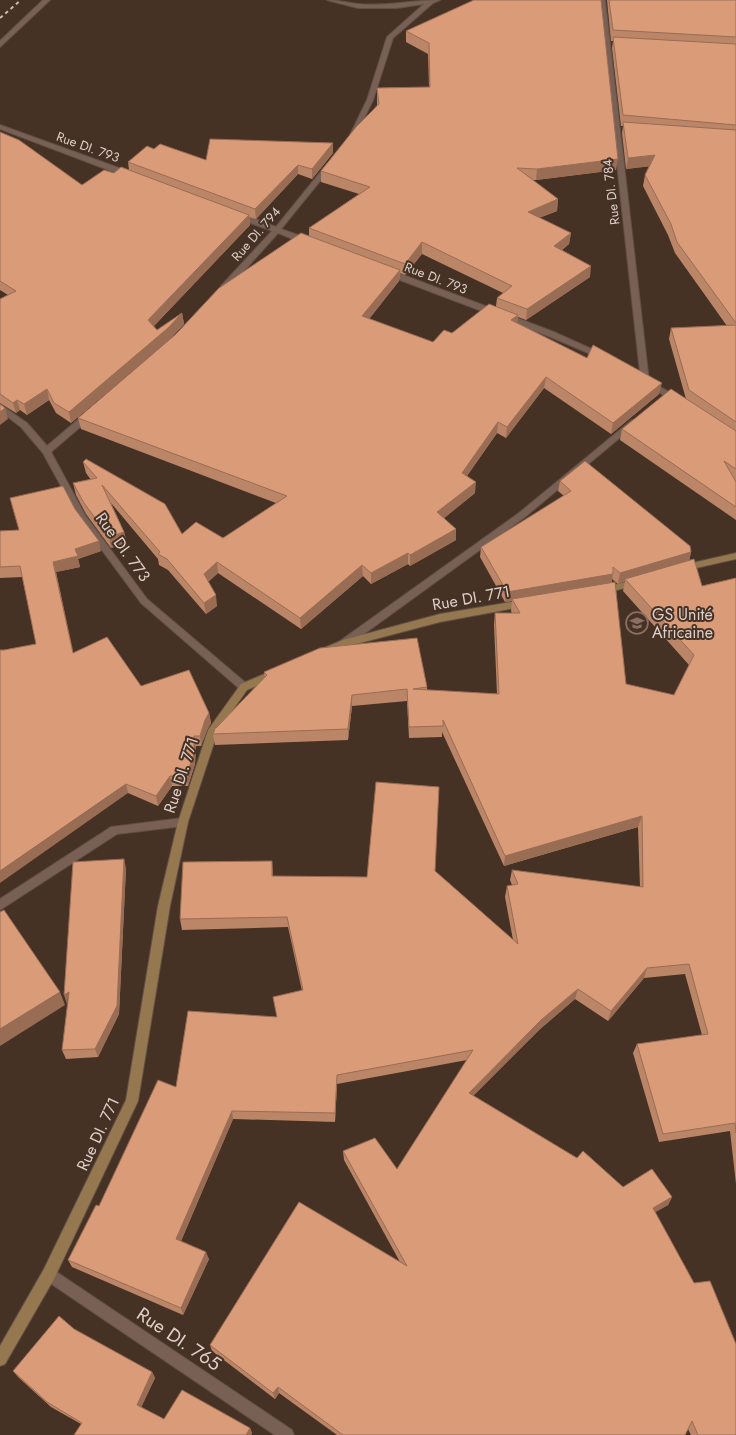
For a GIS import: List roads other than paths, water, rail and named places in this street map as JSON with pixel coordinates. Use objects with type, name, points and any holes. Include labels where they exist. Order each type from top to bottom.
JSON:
[{"type":"street","points":[[0,45],[47,0]]},
{"type":"street","points":[[330,0],[358,6],[398,6],[433,0]]},
{"type":"street","points":[[348,142],[370,100],[390,37],[433,0]]},
{"type":"street","name":"Rue DI. 784","points":[[602,0],[610,44],[620,129],[645,382]]},
{"type":"street","name":"Rue DI. 793","points":[[0,127],[139,179]]},
{"type":"street","name":"Rue DI. 794","points":[[221,292],[278,230],[334,160]]},
{"type":"street","points":[[226,211],[314,244]]},
{"type":"street","name":"Rue DI. 793","points":[[381,269],[551,334],[608,359]]},
{"type":"street","points":[[633,374],[664,396],[686,406]]},
{"type":"street","points":[[46,451],[98,406]]},
{"type":"street","name":"Rue DI. 773","points":[[0,407],[24,425],[46,451],[82,516],[144,601],[244,687]]},
{"type":"street","points":[[343,644],[522,515],[637,419]]},
{"type":"street","points":[[671,571],[736,556]]},
{"type":"street","points":[[594,592],[618,588],[644,580]]},
{"type":"street","name":"Rue DI. 771","points":[[314,656],[343,644],[440,618],[533,603]]},
{"type":"street","name":"Rue DI. 771","points":[[0,1359],[49,1274],[132,1101],[164,906],[182,822],[213,730],[244,687],[286,668]]},
{"type":"street","points":[[0,905],[115,830],[182,822]]},
{"type":"street","name":"Rue DI. 765","points":[[49,1274],[287,1435]]},
{"type":"railway","points":[[0,18],[21,0]]},
{"type":"place","name":"GS Unité Africaine","points":[[637,623]]}]
